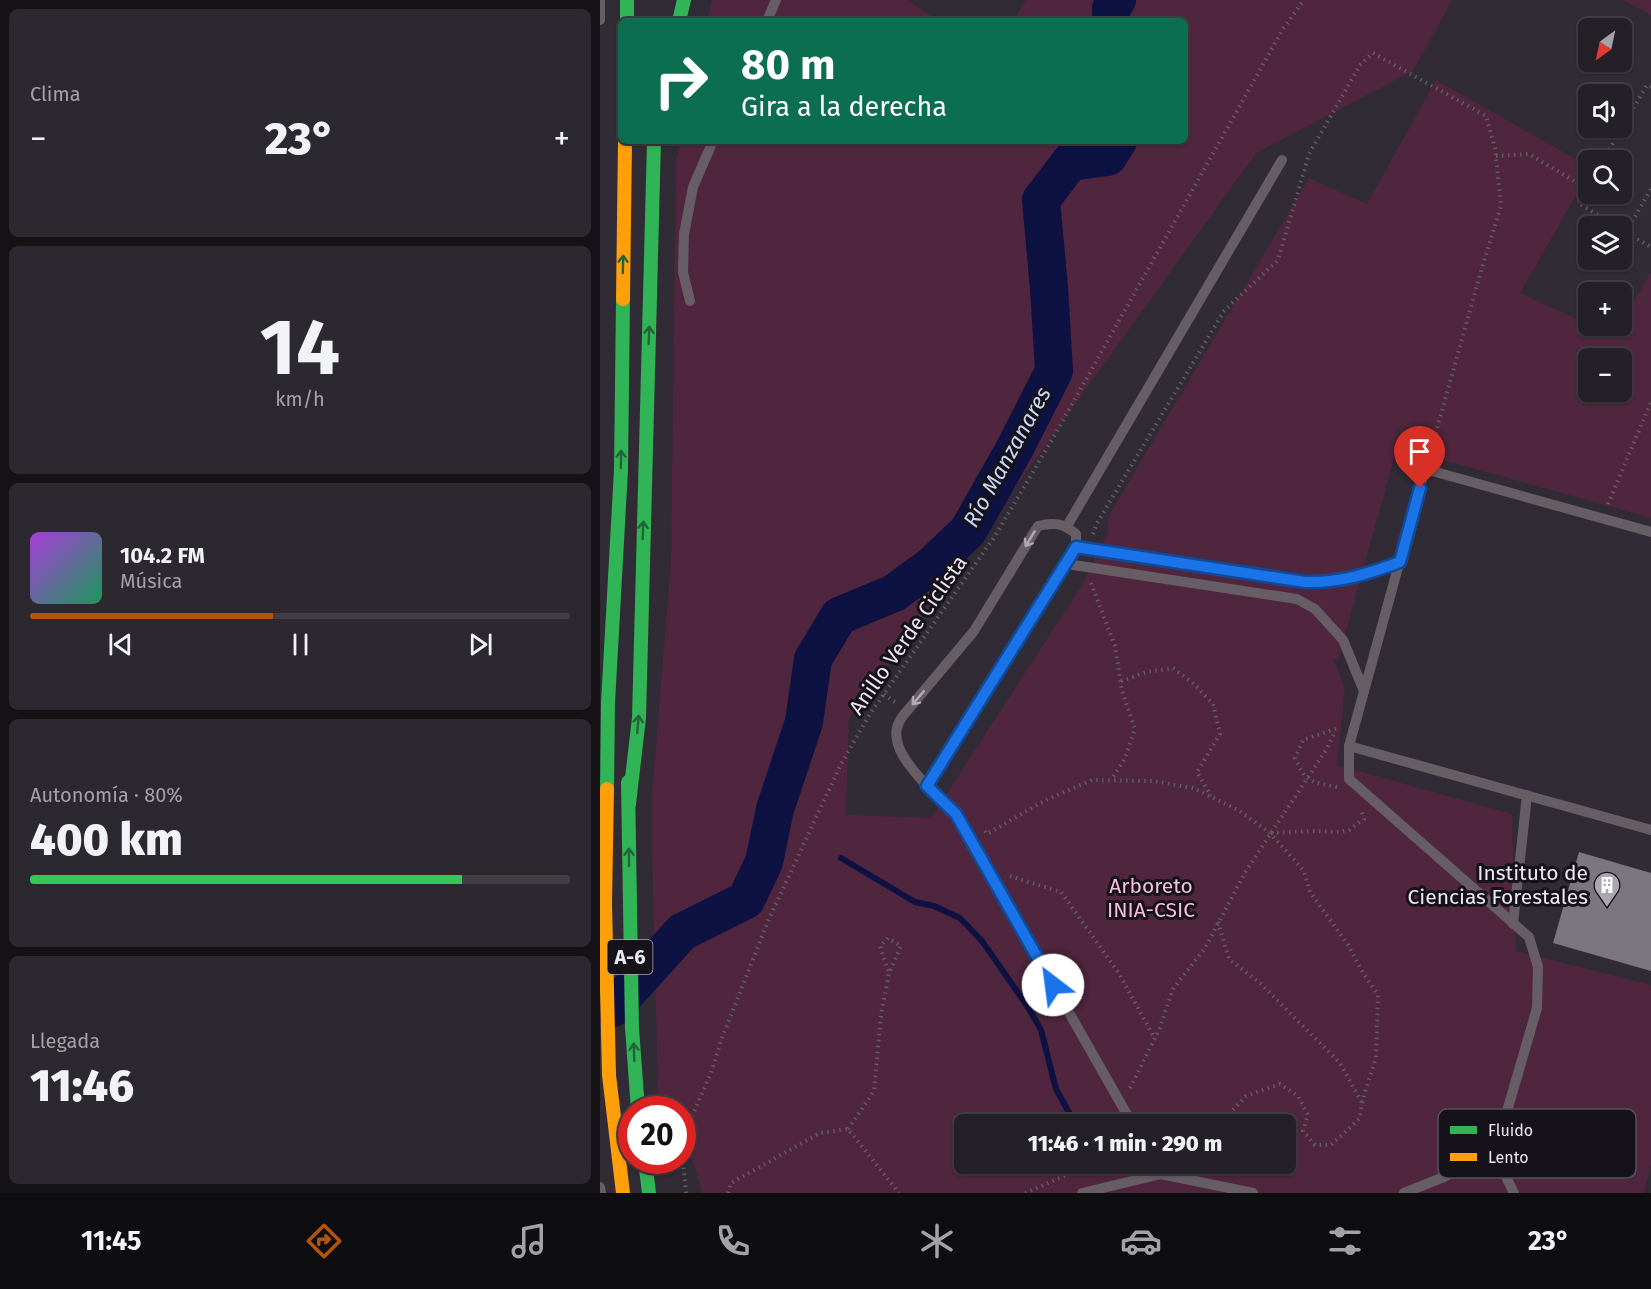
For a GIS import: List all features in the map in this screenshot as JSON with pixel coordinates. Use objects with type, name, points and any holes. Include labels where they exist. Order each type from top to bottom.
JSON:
[{"type":"highway","points":[[627,0],[627,18]]},
{"type":"highway","points":[[670,18],[673,0]]},
{"type":"highway","points":[[681,18],[684,0]]},
{"type":"highway","name":"A-6","points":[[623,1193],[609,1075],[605,904],[608,703],[621,470],[625,144]]},
{"type":"highway","points":[[629,804],[639,718],[654,144]]},
{"type":"highway","points":[[653,221],[663,144]]},
{"type":"highway","name":"A-6","points":[[616,560],[624,653]]},
{"type":"highway","name":"A-6","points":[[624,726],[629,804],[630,971],[636,1096]]},
{"type":"highway","points":[[647,1174],[649,1193]]},
{"type":"lane","points":[[600,0],[600,20]]},
{"type":"lane","points":[[768,18],[776,0]]},
{"type":"lane","points":[[690,301],[683,272],[684,234],[693,188],[712,144]]},
{"type":"lane","points":[[1068,526],[1282,160]]},
{"type":"lane","points":[[1508,1109],[1537,1008],[1538,967],[1529,937],[1349,779],[1349,746],[1425,469],[1651,532]]},
{"type":"lane","points":[[927,786],[1076,547],[1076,534],[1068,526],[1054,522],[1038,526],[974,631],[902,717],[896,728],[897,742],[921,780],[927,786],[956,814],[1127,1114]]},
{"type":"lane","points":[[1076,547],[1305,582],[1331,582],[1361,576],[1400,562]]},
{"type":"lane","points":[[1066,564],[1297,599],[1315,609],[1343,640],[1364,691]]},
{"type":"lane","points":[[1349,746],[1651,830]]},
{"type":"lane","points":[[1513,924],[1527,795]]},
{"type":"lane","points":[[1082,1193],[1143,1174]]},
{"type":"lane","points":[[1179,1174],[1253,1193]]},
{"type":"lane","points":[[1404,1193],[1444,1178]]},
{"type":"lane","points":[[1506,1178],[1514,1193]]},
{"type":"lane","points":[[600,1187],[601,1193]]},
{"type":"path","name":"Anillo Verde Ciclista","points":[[686,1193],[684,1140],[690,1121],[711,1073],[722,1038],[768,921],[841,764],[870,714],[995,536],[1053,438],[1283,29],[1304,0]]},
{"type":"path","points":[[1089,549],[1097,523],[1224,312],[1278,260],[1309,154],[1360,65],[1373,53],[1486,116],[1496,156],[1501,206],[1480,271],[1425,469]]},
{"type":"path","points":[[1609,150],[1647,85],[1651,87]]},
{"type":"path","points":[[1496,156],[1529,153],[1578,180]]},
{"type":"path","points":[[1632,219],[1651,189]]},
{"type":"path","points":[[1580,204],[1599,216]]},
{"type":"path","points":[[1632,236],[1651,247]]},
{"type":"path","points":[[1601,518],[1651,402]]},
{"type":"path","points":[[1084,566],[1115,646],[1122,691],[1136,729],[1124,760],[1111,780]]},
{"type":"path","points":[[1120,681],[1147,672],[1173,668],[1194,684],[1213,704],[1220,734],[1197,772],[1211,796]]},
{"type":"path","points":[[1342,788],[1312,783],[1301,772],[1295,758],[1303,740],[1337,728],[1358,713]]},
{"type":"path","points":[[1122,1105],[1155,1039],[1173,989],[1205,948],[1246,871],[1326,750],[1337,728]]},
{"type":"path","points":[[981,826],[987,834],[1044,801],[1092,780],[1154,782],[1193,788],[1238,810],[1270,833],[1304,871],[1310,892],[1348,945],[1378,995],[1376,1058],[1359,1119],[1331,1146],[1315,1145],[1303,1131],[1308,1115],[1298,1096],[1280,1084],[1246,1096],[1229,1114]]},
{"type":"path","points":[[1270,833],[1348,830],[1364,819],[1359,803]]},
{"type":"path","points":[[985,864],[1014,879],[1061,892],[1118,972],[1155,1039]]},
{"type":"path","points":[[1218,922],[1230,959],[1261,984],[1340,1064],[1363,1103]]},
{"type":"path","points":[[728,1193],[731,1183],[820,1133],[848,1129],[874,1091],[881,1016],[889,973],[901,946],[888,938],[880,946],[889,973]]},
{"type":"path","points":[[848,1129],[899,1193]]},
{"type":"path","points":[[1025,1193],[1069,1174]]},
{"type":"green space","points":[[712,0],[907,0],[934,18],[708,18]]},
{"type":"green space","name":"Arboreto INIA-CSIC","points":[[1026,0],[1452,0],[1413,71],[1256,153],[849,718],[846,815],[931,818],[1082,585],[1107,534],[1108,517],[1309,178],[1367,204],[1436,80],[1578,160],[1578,192],[1520,293],[1578,320],[1578,336],[1632,336],[1632,305],[1651,272],[1651,518],[1397,447],[1338,660],[1333,659],[1345,688],[1337,765],[1512,814],[1516,951],[1651,985],[1651,1164],[1644,1193],[702,1193],[696,1172],[696,1096],[658,1095],[651,807],[671,560],[676,159],[680,144],[1188,144],[1188,18],[1015,18]]},
{"type":"green space","points":[[1623,0],[1651,0],[1651,15]]},
{"type":"building","name":"Instituto de Ciencias Forestales","points":[[1579,852],[1651,873],[1651,971],[1553,943]]},
{"type":"waterway","name":"Río Manzanares","points":[[1111,18],[1111,8],[1117,0]]},
{"type":"waterway","name":"Río Manzanares","points":[[613,1008],[682,932],[746,900],[764,862],[775,809],[804,722],[813,659],[839,616],[894,593],[930,567],[968,531],[1015,448],[1054,371],[1041,200],[1070,162],[1108,157],[1116,144]]},
{"type":"waterway","points":[[774,815],[786,827]]},
{"type":"waterway","points":[[841,858],[915,902],[934,906],[960,918],[982,941],[1028,1007],[1041,1030],[1056,1089],[1070,1114]]},
{"type":"traffic: fast","points":[[627,0],[627,18]]},
{"type":"traffic: fast","points":[[680,18],[684,0]]},
{"type":"traffic: fast","points":[[629,804],[639,718],[654,144]]},
{"type":"traffic: fast","points":[[607,789],[608,703],[621,470],[623,299]]},
{"type":"traffic: fast","points":[[628,782],[632,1028],[637,1096]]},
{"type":"traffic: fast","points":[[647,1174],[649,1193]]},
{"type":"traffic: slow","points":[[623,299],[625,144]]},
{"type":"traffic: slow","points":[[607,789],[605,904],[609,1075],[623,1193]]},
{"type":"place","name":"Instituto de Ciencias Forestales","points":[[1607,908]]},
{"type":"route","points":[[1053,985],[956,814],[927,786],[1076,547],[1305,582],[1331,582],[1361,576],[1400,562],[1420,488]]}]
